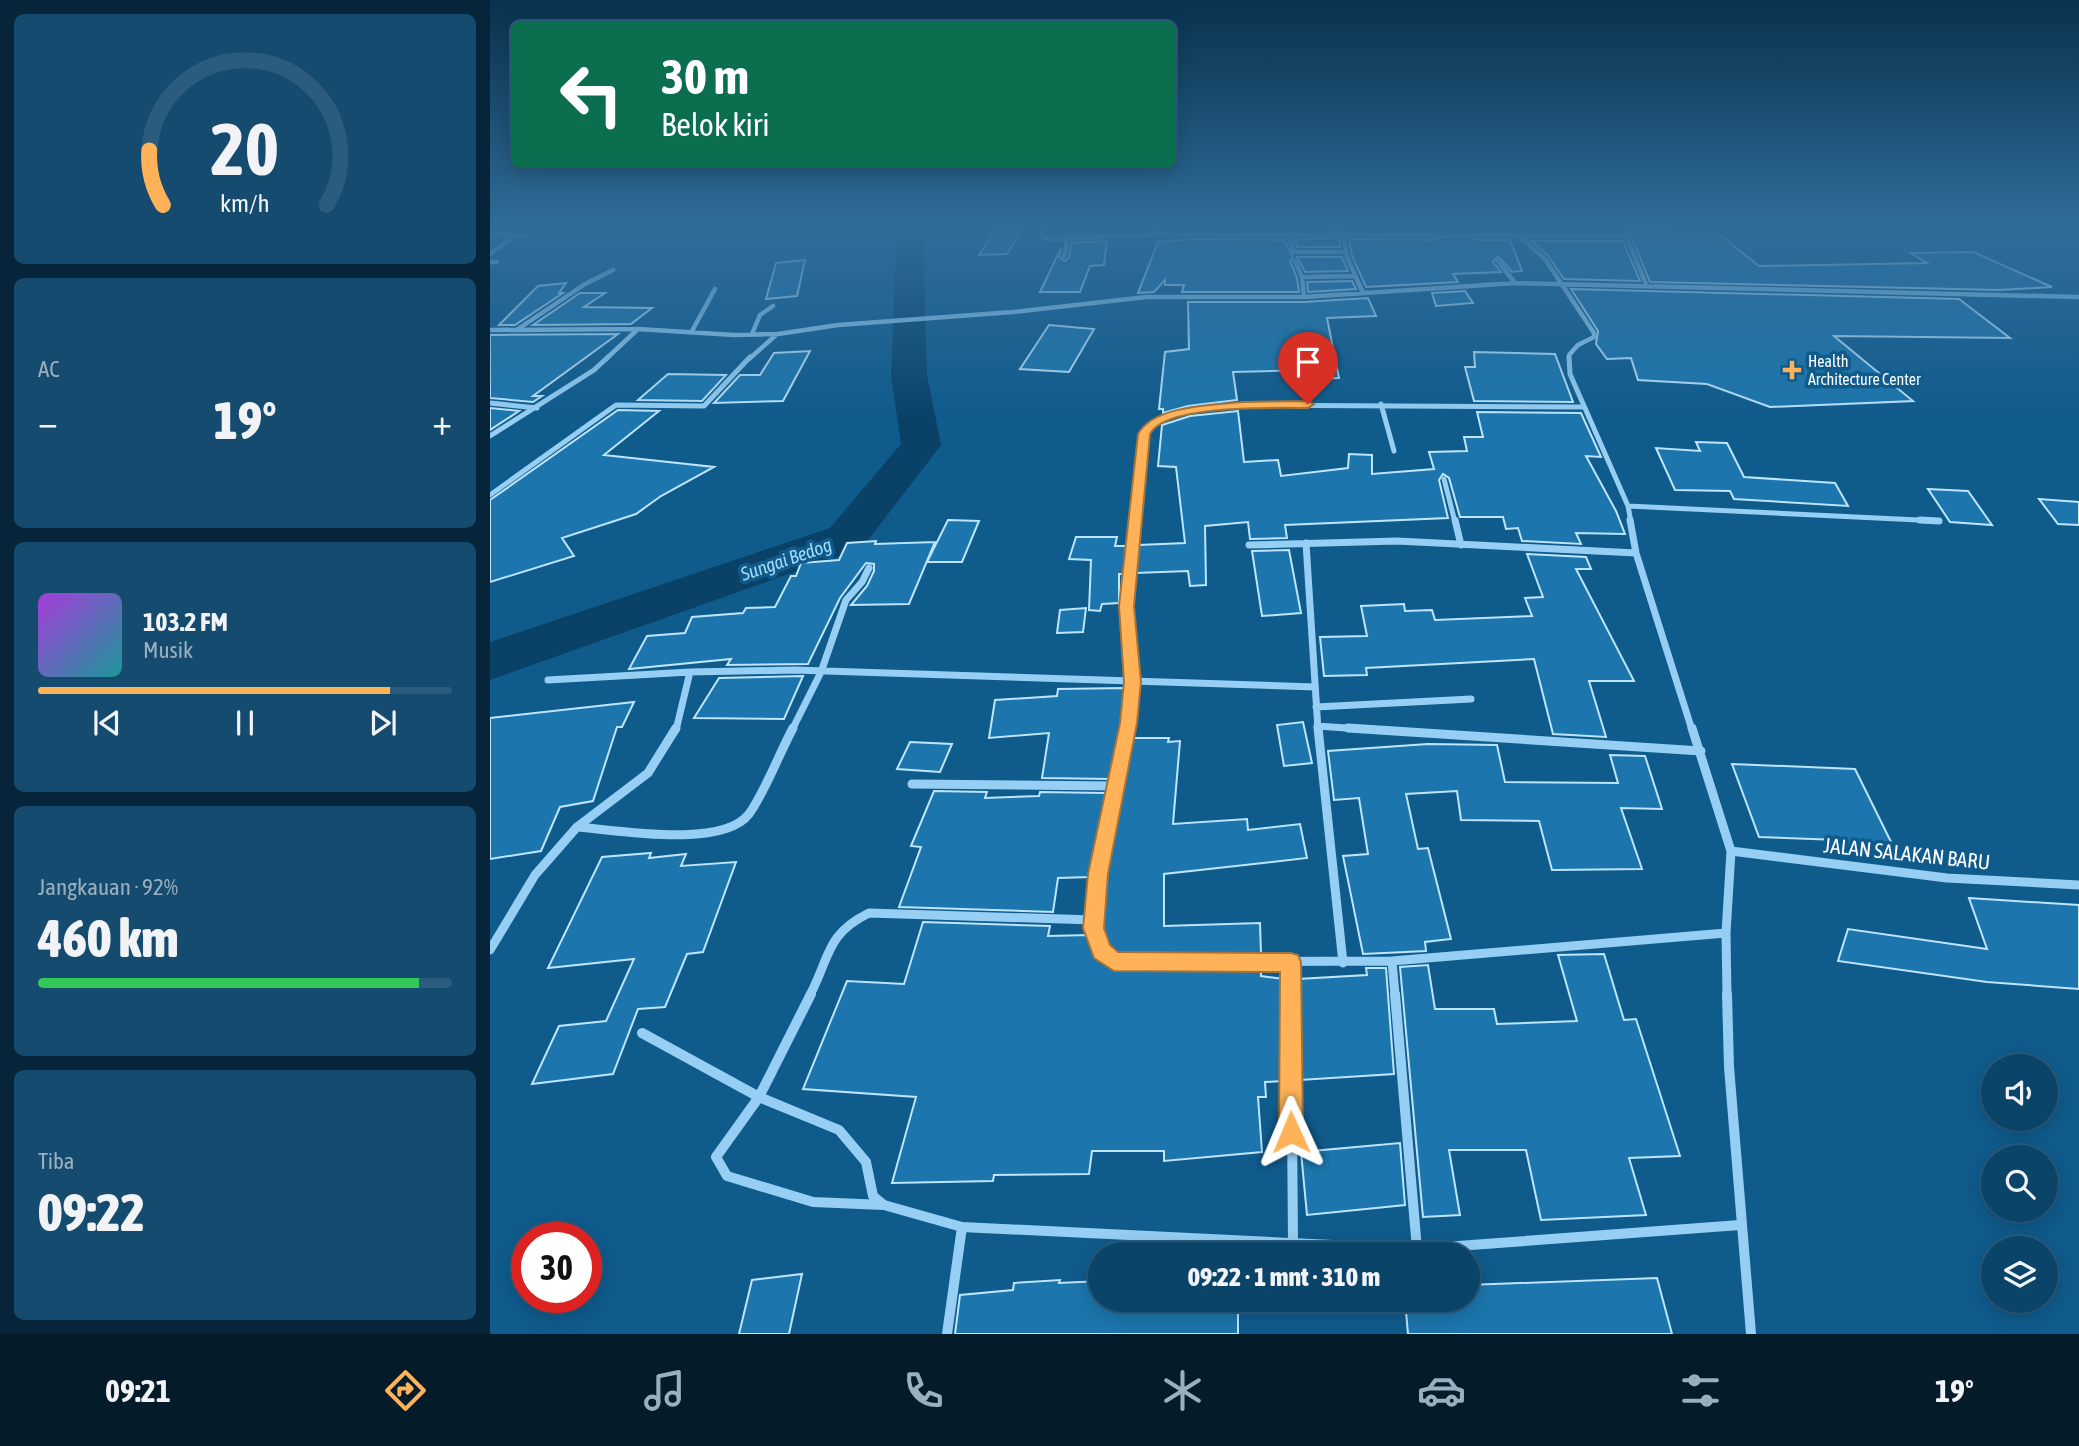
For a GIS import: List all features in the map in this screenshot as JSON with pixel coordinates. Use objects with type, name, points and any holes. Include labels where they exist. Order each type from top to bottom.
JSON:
[{"type":"street","points":[[518,330],[572,293]]},
{"type":"street","points":[[692,331],[713,293]]},
{"type":"street","points":[[490,330],[638,329],[778,334],[838,325],[977,315],[1146,297],[1304,297],[1359,293]]},
{"type":"street","points":[[1569,293],[1594,333],[1594,337],[1578,345],[1569,355],[1570,374],[1628,506],[1636,554],[1731,852],[1726,933],[1729,1067],[1751,1334]]},
{"type":"street","points":[[1954,293],[2079,297]]},
{"type":"street","points":[[752,334],[760,315],[773,306]]},
{"type":"street","points":[[490,436],[594,370],[638,329]]},
{"type":"street","points":[[490,495],[616,405],[704,406],[760,347],[778,334]]},
{"type":"street","points":[[490,403],[537,408]]},
{"type":"street","points":[[1583,407],[1271,404],[1205,408],[1172,415],[1148,427],[1144,434],[1127,606],[1132,682],[1125,750],[1098,874],[1094,920],[1096,942],[1101,951],[1114,962],[1343,963],[1726,933]]},
{"type":"street","points":[[1381,404],[1394,451]]},
{"type":"street","points":[[1444,479],[1461,545]]},
{"type":"street","points":[[1628,506],[1939,521]]},
{"type":"street","points":[[1249,545],[1397,541],[1636,554]]},
{"type":"street","points":[[1306,543],[1305,567],[1311,606],[1317,726],[1343,963]]},
{"type":"street","points":[[577,827],[695,833],[724,830],[740,823],[749,814],[821,672],[846,600],[869,569]]},
{"type":"street","points":[[548,681],[690,672],[821,672],[1315,687]]},
{"type":"street","points":[[490,950],[535,875],[577,827],[648,773],[676,730],[690,672]]},
{"type":"street","points":[[1316,707],[1471,699]]},
{"type":"street","points":[[1317,726],[1701,751]]},
{"type":"street","points":[[912,784],[1116,786]]},
{"type":"street","name":"JALAN SALAKAN BARU","points":[[1731,852],[1947,877],[2079,885]]},
{"type":"street","points":[[1094,920],[934,917],[885,912],[869,913],[853,921],[833,940],[820,976],[759,1097],[716,1157],[727,1176],[813,1202],[884,1205],[962,1227],[1293,1242],[1291,962]]},
{"type":"street","points":[[1392,961],[1416,1242]]},
{"type":"street","points":[[642,1033],[759,1097],[839,1130],[866,1162],[873,1196],[884,1205]]},
{"type":"street","points":[[1480,1244],[1740,1225]]},
{"type":"street","points":[[947,1334],[962,1227]]},
{"type":"building","points":[[531,293],[563,293],[515,325],[499,325]]},
{"type":"building","points":[[580,293],[605,293],[584,307],[652,308],[631,324],[533,325]]},
{"type":"building","points":[[768,293],[798,293],[797,296],[766,299]]},
{"type":"building","points":[[1432,293],[1467,293],[1473,303],[1436,306]]},
{"type":"building","points":[[1574,293],[1736,293],[1959,299],[2010,338],[1834,336],[1913,401],[1770,407],[1707,384],[1638,380],[1631,358],[1607,359],[1596,344],[1598,331]]},
{"type":"building","points":[[1368,298],[1376,316],[1327,318],[1339,378],[1315,379],[1314,370],[1233,372],[1237,400],[1188,406],[1163,413],[1163,409],[1159,409],[1165,352],[1189,349],[1188,302],[1304,302]]},
{"type":"building","points":[[1049,325],[1094,329],[1069,372],[1020,369]]},
{"type":"building","points":[[618,334],[533,396],[542,396],[533,402],[490,398],[490,335]]},
{"type":"building","points":[[810,351],[783,401],[714,403],[740,375],[760,375],[774,353]]},
{"type":"building","points":[[1474,352],[1555,354],[1573,402],[1474,401],[1465,367],[1475,367]]},
{"type":"building","points":[[668,374],[726,375],[702,401],[638,400]]},
{"type":"building","points":[[490,408],[519,411],[490,430]]},
{"type":"building","points":[[618,410],[659,411],[604,455],[714,467],[661,496],[636,514],[562,538],[574,556],[490,582],[490,500]]},
{"type":"building","points":[[1238,411],[1244,462],[1278,460],[1281,476],[1348,468],[1349,454],[1372,455],[1372,474],[1434,469],[1429,452],[1467,451],[1464,437],[1483,437],[1477,412],[1581,413],[1601,457],[1586,456],[1616,511],[1625,534],[1576,533],[1581,544],[1522,541],[1518,528],[1506,529],[1503,517],[1460,517],[1449,478],[1443,474],[1439,480],[1448,518],[1285,525],[1287,538],[1250,539],[1248,522],[1205,526],[1206,585],[1190,586],[1188,571],[1136,573],[1139,545],[1185,543],[1176,467],[1158,466],[1162,425],[1190,416]]},
{"type":"building","points":[[1696,442],[1727,443],[1744,477],[1835,483],[1848,506],[1734,499],[1730,491],[1675,490],[1656,448],[1700,451]]},
{"type":"building","points":[[1928,489],[1968,491],[1992,525],[1950,522]]},
{"type":"building","points":[[2039,499],[2079,502],[2079,525],[2058,524]]},
{"type":"building","points":[[948,520],[979,521],[962,562],[927,562]]},
{"type":"building","points":[[1076,537],[1117,537],[1115,546],[1126,546],[1124,574],[1119,574],[1119,603],[1102,604],[1100,611],[1089,610],[1091,560],[1069,559]]},
{"type":"building","points":[[876,541],[875,544],[935,542],[909,604],[851,605],[867,586],[874,571],[874,564],[866,563],[840,598],[808,664],[727,665],[731,659],[629,669],[647,636],[685,633],[692,617],[743,613],[746,608],[775,607],[791,576],[796,576],[801,563],[839,560],[847,543]]},
{"type":"building","points":[[1289,550],[1301,613],[1262,616],[1252,551]]},
{"type":"building","points":[[1527,554],[1586,557],[1591,569],[1576,569],[1634,681],[1589,681],[1606,737],[1553,734],[1534,659],[1366,668],[1367,675],[1324,676],[1320,637],[1367,636],[1361,606],[1404,604],[1405,611],[1432,610],[1435,620],[1532,616],[1525,598],[1543,597]]},
{"type":"building","points":[[1086,608],[1083,632],[1057,633],[1060,610]]},
{"type":"building","points":[[803,676],[784,719],[694,718],[719,678]]},
{"type":"building","points":[[1125,688],[1122,724],[1110,779],[1042,778],[1049,733],[989,738],[995,700],[1057,696],[1058,689]]},
{"type":"building","points":[[634,702],[622,727],[617,727],[593,801],[560,807],[541,851],[490,859],[490,718]]},
{"type":"building","points":[[1303,722],[1312,763],[1284,766],[1277,725]]},
{"type":"building","points":[[1133,738],[1169,738],[1168,742],[1180,741],[1173,824],[1247,819],[1248,830],[1300,824],[1307,858],[1164,874],[1164,926],[1260,923],[1261,954],[1117,955],[1104,942],[1101,923],[1105,870]]},
{"type":"building","points":[[910,742],[952,744],[940,772],[897,769]]},
{"type":"building","points":[[1428,744],[1497,745],[1505,782],[1618,783],[1610,755],[1645,756],[1662,809],[1621,808],[1642,869],[1552,870],[1539,821],[1461,820],[1457,791],[1406,794],[1418,849],[1428,848],[1451,939],[1425,942],[1426,951],[1363,954],[1343,856],[1368,854],[1359,798],[1334,800],[1328,751]]},
{"type":"building","points":[[1732,764],[1855,769],[1895,850],[1843,848],[1839,840],[1759,837]]},
{"type":"building","points":[[934,791],[987,792],[985,798],[1039,796],[1040,792],[1106,793],[1090,877],[1058,878],[1053,912],[899,907],[921,847],[911,846]]},
{"type":"building","points":[[651,853],[649,858],[686,854],[681,866],[736,862],[703,952],[687,954],[665,1007],[638,1009],[613,1074],[532,1084],[559,1026],[606,1021],[634,959],[548,968],[602,857]]},
{"type":"building","points":[[1969,898],[2079,905],[2079,989],[1987,982],[1838,961],[1848,929],[1987,949]]},
{"type":"building","points":[[923,922],[1050,926],[1048,936],[1088,935],[1094,952],[1113,969],[1261,968],[1261,976],[1284,979],[1284,1081],[1265,1082],[1266,1097],[1258,1097],[1262,1152],[1164,1161],[1164,1151],[1092,1151],[1089,1174],[994,1175],[993,1181],[892,1183],[916,1097],[803,1089],[847,981],[904,984]]},
{"type":"building","points":[[1604,954],[1624,1020],[1636,1019],[1680,1156],[1629,1158],[1646,1215],[1541,1220],[1526,1150],[1449,1150],[1460,1215],[1423,1217],[1400,967],[1428,965],[1435,1009],[1494,1009],[1497,1024],[1577,1021],[1558,955]]},
{"type":"building","points":[[1366,968],[1386,968],[1394,1074],[1300,1080],[1298,979],[1367,975]]},
{"type":"building","points":[[1400,1143],[1405,1205],[1307,1215],[1301,1152]]},
{"type":"building","points":[[802,1274],[789,1334],[739,1334],[752,1280]]},
{"type":"building","points":[[1657,1278],[1672,1334],[1408,1334],[1406,1312],[1480,1312],[1480,1285]]},
{"type":"building","points":[[1060,1280],[1059,1283],[1088,1282],[1088,1312],[1238,1312],[1238,1334],[955,1334],[960,1295],[1013,1290],[1014,1283]]},
{"type":"waterway","name":"Sungai Bedog","points":[[490,663],[516,651],[846,538],[921,445],[909,375],[908,293]]},
{"type":"place","name":"Health Architecture Center","points":[[1792,370]]},
{"type":"route","points":[[1291,1132],[1291,962],[1114,962],[1101,951],[1093,928],[1098,874],[1129,723],[1132,682],[1127,606],[1144,434],[1148,427],[1158,421],[1187,411],[1243,405],[1308,404]]}]
